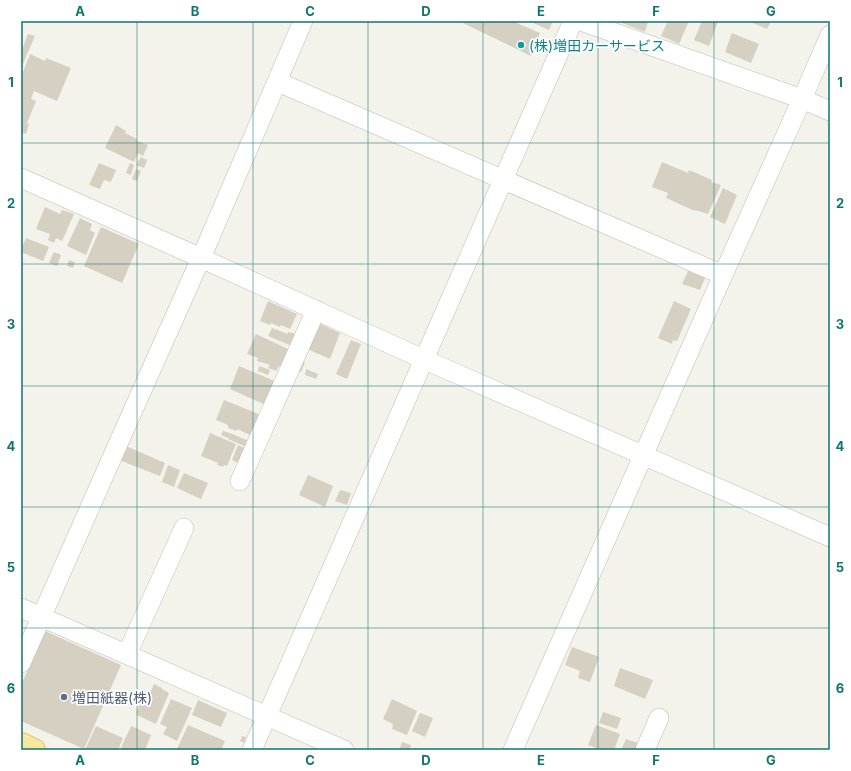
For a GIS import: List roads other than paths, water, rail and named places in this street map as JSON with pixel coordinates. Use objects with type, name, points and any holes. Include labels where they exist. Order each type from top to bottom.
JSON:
[{"type":"main road","points":[[21,744],[34,750]]},
{"type":"street","points":[[21,663],[201,258],[303,21]]},
{"type":"street","points":[[252,750],[573,21]]},
{"type":"street","points":[[581,21],[802,99],[830,111]]},
{"type":"street","points":[[513,750],[830,35]]},
{"type":"street","points":[[278,82],[723,275]]},
{"type":"street","points":[[21,178],[423,359],[830,537]]},
{"type":"street","points":[[240,481],[316,310]]},
{"type":"street","points":[[127,654],[184,528]]},
{"type":"street","points":[[21,608],[344,750]]},
{"type":"street","points":[[645,750],[659,718]]},
{"type":"place","name":"(株)増田カーサービス","points":[[521,45]]},
{"type":"place","name":"増田紙器(株)","points":[[64,697]]}]
